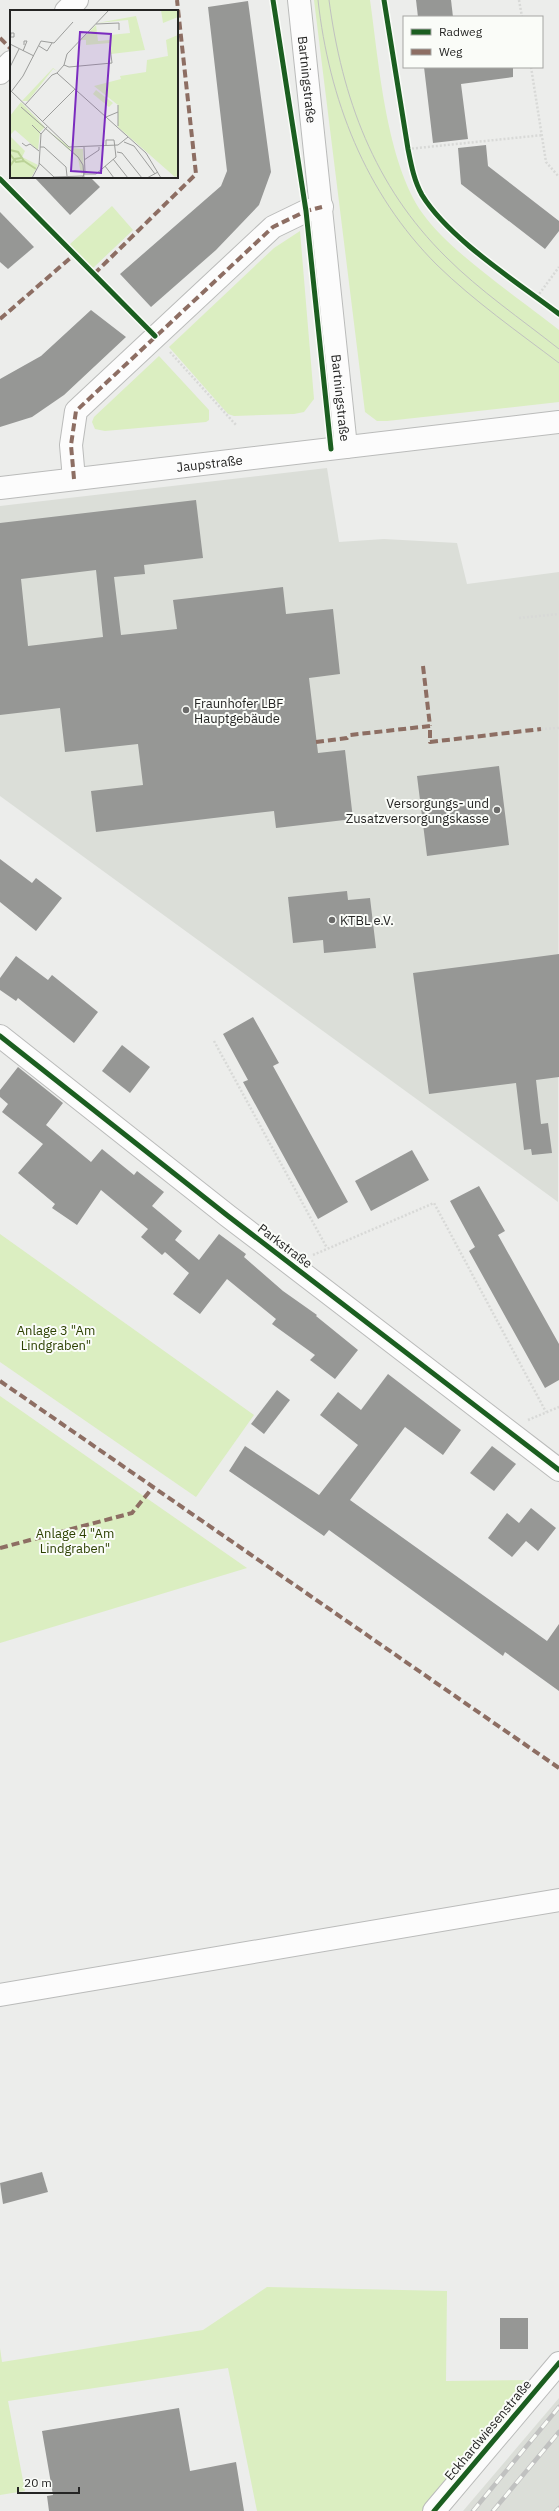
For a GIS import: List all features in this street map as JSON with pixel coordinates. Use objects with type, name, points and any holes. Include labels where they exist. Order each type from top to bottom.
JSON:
[{"type":"street","points":[[67,10],[77,0]]},
{"type":"street","name":"Bartningstraße","points":[[299,0],[322,207],[346,447],[559,422]]},
{"type":"street","points":[[0,73],[10,63]]},
{"type":"street","points":[[74,479],[71,445],[76,411],[273,227],[306,210],[322,207]]},
{"type":"street","name":"Jaupstraße","points":[[0,488],[346,447]]},
{"type":"street","name":"Parkstraße","points":[[0,1036],[293,1266],[559,1470]]},
{"type":"street","points":[[0,1995],[288,1948],[559,1900]]},
{"type":"street","name":"Eckhardwiesenstraße","points":[[434,2511],[559,2363]]},
{"type":"path","points":[[384,0],[412,171],[422,194],[436,214],[450,229],[559,314]]},
{"type":"path","points":[[519,0],[522,16]]},
{"type":"path","points":[[531,68],[543,135],[546,162],[559,177]]},
{"type":"path","points":[[408,149],[543,135]]},
{"type":"path","points":[[536,297],[559,267]]},
{"type":"path","points":[[155,336],[236,426]]},
{"type":"path","points":[[519,618],[559,614]]},
{"type":"path","points":[[541,729],[559,728]]},
{"type":"path","points":[[214,1041],[328,1248]]},
{"type":"path","points":[[293,1266],[328,1248],[434,1203],[546,1412]]},
{"type":"path","points":[[505,1429],[559,1407]]},
{"type":"shaded area","points":[[327,468],[339,542],[384,539],[457,543],[467,584],[559,572],[558,1202],[0,796],[0,506]]},
{"type":"shaded area","points":[[559,2398],[559,2511],[463,2511]]},
{"type":"green space","points":[[314,0],[370,0],[381,82],[392,140],[400,167],[410,192],[423,214],[435,229],[468,260],[559,330],[559,402],[387,421],[377,421],[365,412]]},
{"type":"green space","points":[[112,206],[133,230],[92,269],[69,245]]},
{"type":"green space","points":[[300,231],[314,399],[304,412],[294,414],[234,416],[228,414],[169,347],[274,248]]},
{"type":"green space","points":[[159,356],[209,410],[209,420],[206,422],[105,431],[95,429],[92,422],[94,417]]},
{"type":"green space","name":"Anlage 3 \"Am Lindgraben\"","points":[[0,1234],[254,1415],[196,1497],[0,1362]]},
{"type":"green space","name":"Anlage 4 \"Am Lindgraben\"","points":[[0,1396],[247,1568],[0,1643]]},
{"type":"green space","points":[[267,2287],[447,2291],[446,2381],[534,2380],[427,2511],[257,2511],[228,2368],[8,2401],[25,2491],[0,2495],[0,2348],[2,2362],[203,2330]]},
{"type":"building","points":[[416,0],[451,0],[453,16],[418,16]]},
{"type":"building","points":[[248,1],[271,172],[259,205],[216,250],[151,307],[120,274],[221,186],[227,171],[208,7]]},
{"type":"building","points":[[424,68],[513,68],[513,77],[461,84],[468,139],[433,143]]},
{"type":"building","points":[[486,145],[488,166],[559,221],[559,231],[545,249],[461,184],[458,148]]},
{"type":"building","points":[[35,178],[91,178],[100,187],[70,215]]},
{"type":"building","points":[[0,212],[34,247],[8,269],[0,262]]},
{"type":"building","points":[[91,310],[126,337],[64,395],[32,417],[0,427],[0,379],[41,356]]},
{"type":"building","name":"Fraunhofer LBF Hauptgebäude","points":[[196,500],[203,558],[144,565],[145,574],[114,577],[121,635],[177,629],[173,600],[283,587],[286,614],[333,609],[340,674],[309,678],[318,753],[345,750],[353,819],[276,828],[274,811],[96,832],[91,791],[143,785],[138,744],[65,752],[60,708],[0,715],[0,523]],"holes":[[[96,570],[103,637],[28,646],[21,579]]]},
{"type":"building","points":[[499,766],[509,845],[427,856],[417,776]]},
{"type":"building","points":[[0,859],[32,883],[36,878],[62,898],[36,931],[0,902]]},
{"type":"building","name":"KTBL e.V.","points":[[347,891],[348,900],[370,898],[376,948],[324,953],[323,940],[293,943],[288,897]]},
{"type":"building","points":[[559,954],[559,1077],[536,1080],[541,1124],[548,1123],[552,1153],[532,1155],[531,1149],[524,1150],[516,1083],[429,1094],[413,973]]},
{"type":"building","points":[[16,956],[48,980],[52,975],[98,1012],[74,1043],[18,998],[16,1001],[0,990],[0,978]]},
{"type":"building","points":[[253,1017],[279,1063],[273,1066],[348,1202],[318,1219],[243,1082],[248,1080],[223,1034]]},
{"type":"building","points":[[122,1045],[150,1067],[130,1093],[102,1071]]},
{"type":"building","points":[[18,1067],[63,1103],[46,1125],[91,1162],[102,1149],[134,1175],[137,1171],[164,1192],[152,1206],[182,1231],[175,1240],[199,1260],[219,1234],[246,1254],[244,1257],[283,1291],[317,1315],[316,1316],[358,1350],[335,1379],[310,1360],[315,1355],[272,1324],[276,1319],[227,1279],[200,1314],[173,1294],[189,1273],[165,1252],[162,1255],[141,1237],[148,1229],[101,1190],[77,1225],[52,1208],[55,1204],[18,1173],[43,1144],[2,1112],[8,1104],[0,1097],[0,1090]]},
{"type":"building","points":[[412,1150],[429,1180],[371,1211],[355,1181]]},
{"type":"building","points":[[479,1186],[505,1231],[498,1235],[559,1344],[559,1380],[545,1388],[469,1251],[475,1247],[450,1201]]},
{"type":"building","points":[[388,1374],[461,1430],[443,1455],[405,1427],[350,1500],[547,1641],[559,1624],[559,1691],[505,1652],[503,1656],[329,1530],[324,1536],[229,1471],[245,1446],[319,1495],[358,1445],[320,1415],[338,1392],[361,1410]]},
{"type":"building","points":[[277,1390],[290,1400],[264,1434],[251,1424]]},
{"type":"building","points":[[492,1446],[516,1464],[494,1491],[470,1473]]},
{"type":"building","points":[[531,1508],[556,1528],[538,1551],[526,1541],[512,1557],[488,1538],[507,1513],[519,1523]]},
{"type":"building","points":[[42,2172],[48,2192],[3,2204],[0,2183]]},
{"type":"building","points":[[500,2318],[528,2318],[528,2349],[500,2349]]},
{"type":"building","points":[[179,2408],[190,2471],[236,2462],[244,2511],[49,2511],[47,2496],[53,2495],[42,2431]]},
{"type":"tram line","points":[[318,0],[323,37],[331,73],[342,108],[355,143],[371,176],[390,207],[412,237],[451,278],[496,316],[559,363]]},
{"type":"tram line","points":[[329,0],[343,72],[353,106],[365,139],[399,201],[421,230],[446,257],[487,293],[559,349]]},
{"type":"railway","points":[[473,2511],[559,2407]]},
{"type":"railway","points":[[493,2511],[559,2432]]},
{"type":"railway","points":[[556,2511],[559,2508]]},
{"type":"marked path","points":[[94,274],[196,174],[177,0]]},
{"type":"marked path","points":[[0,38],[10,48]]},
{"type":"marked path","points":[[74,479],[71,445],[76,411],[273,227],[306,211],[322,207]]},
{"type":"marked path","points":[[0,319],[75,254]]},
{"type":"marked path","points":[[423,666],[430,726]]},
{"type":"marked path","points":[[316,742],[347,738],[350,735],[430,726],[430,742],[541,729]]},
{"type":"marked path","points":[[0,1381],[559,1768]]},
{"type":"marked path","points":[[0,1548],[132,1513],[153,1487]]},
{"type":"cycle path","points":[[273,0],[306,211],[331,449]]},
{"type":"cycle path","points":[[384,0],[408,149],[419,190],[434,211],[466,244],[559,314]]},
{"type":"cycle path","points":[[0,179],[155,336]]},
{"type":"cycle path","points":[[0,1036],[228,1216],[559,1470]]},
{"type":"cycle path","points":[[434,2511],[559,2363]]},
{"type":"place","name":"Fraunhofer LBF Hauptgebäude","points":[[186,710]]},
{"type":"place","name":"Versorgungs- und Zusatzversorgungskasse","points":[[497,810]]},
{"type":"place","name":"KTBL e.V.","points":[[332,920]]}]
